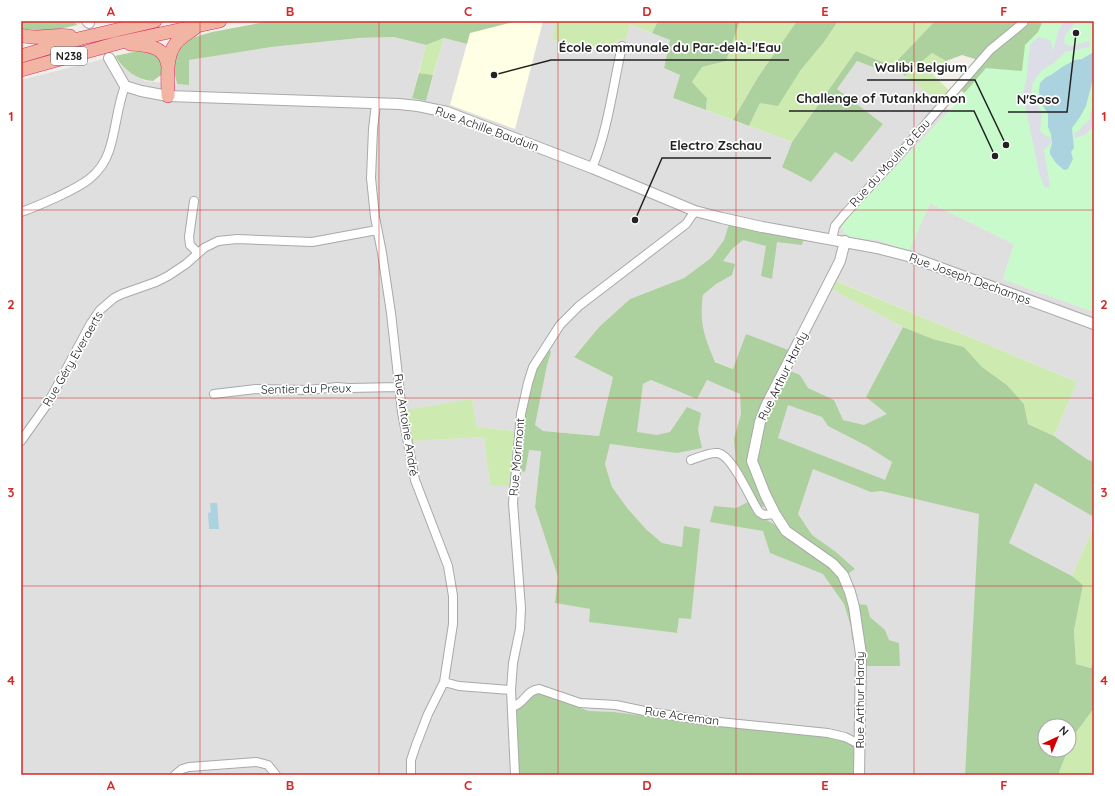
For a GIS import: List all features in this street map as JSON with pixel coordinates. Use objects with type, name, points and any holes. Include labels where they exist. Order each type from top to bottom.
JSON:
[{"type":"highway","name":"N238","points":[[21,56],[82,38],[155,21]]},
{"type":"highway","name":"N238","points":[[21,70],[118,43],[220,21]]},
{"type":"highway","points":[[168,96],[168,66],[172,50],[177,43],[200,25]]},
{"type":"highway","points":[[21,35],[29,38],[64,35],[82,38]]},
{"type":"highway","points":[[118,43],[144,45],[154,48],[164,54],[168,66]]},
{"type":"street","name":"Rue du Moulin à Eau","points":[[832,239],[835,226],[844,215],[984,57],[1002,39],[1024,23]]},
{"type":"street","points":[[592,168],[606,124],[622,46]]},
{"type":"street","points":[[21,212],[79,187],[100,170],[109,151],[119,101],[125,86],[109,58]]},
{"type":"street","name":"Rue Achille Bauduin","points":[[125,86],[141,91],[168,96],[418,106],[447,112],[592,168],[695,211],[762,227],[844,241]]},
{"type":"street","points":[[376,104],[373,129],[371,178],[377,230]]},
{"type":"street","points":[[194,201],[189,237],[190,245],[198,253]]},
{"type":"street","name":"Rue Morimont","points":[[515,775],[511,690],[513,663],[520,629],[521,608],[513,504],[520,420],[530,374],[553,334],[565,319],[579,306],[686,224],[695,211]]},
{"type":"street","name":"Rue Géry Everaerts","points":[[21,441],[48,403],[91,323],[100,310],[114,298],[168,276],[198,253],[218,241],[228,239],[312,242],[377,230]]},
{"type":"street","name":"Rue Antoine André","points":[[377,230],[391,313],[402,412],[415,480],[442,547],[452,580],[453,596],[453,624],[444,682],[428,714],[416,745],[411,760],[411,775]]},
{"type":"street","name":"Rue Joseph Dechamps","points":[[844,241],[908,256],[1094,324]]},
{"type":"street","name":"Rue Arthur Hardy","points":[[844,241],[840,261],[766,406],[760,422],[752,461],[775,514],[786,531],[834,564],[843,575],[850,592],[854,606],[861,654],[859,775]]},
{"type":"street","name":"Sentier du Preux","points":[[214,394],[256,389],[308,390],[337,387],[399,388]]},
{"type":"street","points":[[691,460],[714,453],[725,456],[734,466],[759,512],[764,515],[775,514]]},
{"type":"street","points":[[444,682],[459,686],[511,690]]},
{"type":"street","name":"Rue Acreman","points":[[512,707],[519,705],[530,692],[539,688],[580,703],[616,705],[649,712],[709,721],[828,733],[845,737],[860,745]]},
{"type":"street","points":[[175,775],[182,769],[190,767],[257,762],[268,765],[276,775]]},
{"type":"shaded area","points":[[517,21],[556,21],[552,40],[616,50],[617,38],[626,40],[630,25],[670,40],[664,68],[680,75],[673,98],[792,142],[782,166],[835,152],[883,124],[837,89],[857,61],[886,72],[892,66],[950,110],[842,224],[850,237],[878,240],[909,250],[930,203],[1014,244],[1003,279],[1094,312],[1094,526],[1072,576],[1009,543],[1077,382],[837,281],[833,290],[903,327],[866,397],[905,427],[881,491],[980,514],[965,775],[856,775],[822,735],[769,731],[614,712],[589,711],[548,695],[519,775],[21,775],[21,80],[115,56],[121,65],[129,72],[145,81],[189,85],[189,60],[271,47],[360,38],[394,37],[426,45],[412,97],[426,101],[444,38],[467,44]],"holes":[[[711,258],[716,284],[703,295],[700,311],[704,337],[714,361],[774,385],[764,405],[707,379],[697,399],[651,380],[643,384],[634,447],[610,444],[605,464],[612,487],[628,509],[646,529],[662,543],[679,618],[677,633],[589,621],[590,609],[556,603],[558,577],[535,507],[543,431],[599,436],[613,377],[574,356],[599,327],[630,299],[684,278]],[[472,399],[477,427],[516,431],[490,485],[484,437],[412,441]]]},
{"type":"shaded area","points":[[517,21],[543,21],[515,129],[450,105],[470,33]]},
{"type":"shaded area","points":[[1065,21],[1080,21],[1074,24],[1065,35],[1064,43],[1069,46],[1089,41],[1090,47],[1065,52],[1055,62],[1041,71],[1033,82],[1031,93],[1033,99],[1042,112],[1040,130],[1044,135],[1050,137],[1051,143],[1044,150],[1050,187],[1045,188],[1039,173],[1023,94],[1027,76],[1030,45],[1038,37],[1050,40],[1053,51],[1059,29]]},
{"type":"shaded area","points":[[1094,108],[1094,125],[1085,135],[1075,138],[1074,133],[1080,130],[1083,125],[1090,120],[1091,111]]},
{"type":"green space","points":[[21,21],[74,21],[77,25],[42,33],[21,32]]},
{"type":"green space","points":[[270,21],[517,21],[470,33],[467,44],[444,38],[426,45],[394,37],[360,38],[271,47],[189,60],[189,85],[177,84],[174,71],[174,60],[177,51],[188,39],[212,32]]},
{"type":"green space","points":[[556,21],[658,21],[652,33],[630,25],[626,40],[617,39],[616,50],[552,40]]},
{"type":"green space","points":[[658,21],[740,21],[726,61],[702,67],[692,82],[707,98],[706,110],[673,98],[680,75],[664,68],[670,40],[652,33]]},
{"type":"green space","points":[[740,21],[797,21],[758,77],[733,120],[706,110],[707,98],[692,82],[702,67],[726,61]]},
{"type":"green space","points":[[797,21],[838,21],[824,42],[800,71],[778,106],[760,103],[749,126],[733,120],[758,77]]},
{"type":"green space","points":[[838,21],[935,21],[892,66],[856,51],[792,142],[749,126],[760,103],[800,71],[824,42]]},
{"type":"green space","points":[[935,21],[1065,21],[1027,76],[986,69],[965,93],[961,91],[980,64],[975,59],[962,55],[946,61],[932,53],[905,76],[893,66],[886,72],[857,61],[837,89],[883,124],[852,162],[835,152],[811,182],[782,167],[792,142],[856,51],[892,66]]},
{"type":"green space","points":[[1037,21],[1094,21],[1094,312],[1003,279],[1014,244],[930,203],[909,251],[878,240],[850,237],[843,231],[841,224],[950,110],[986,68],[1022,71],[1025,45],[1038,32],[1042,23]]},
{"type":"green space","points":[[444,38],[433,75],[419,73],[426,45]]},
{"type":"green space","points":[[133,52],[145,52],[155,55],[160,62],[161,75],[153,81],[142,79],[122,66],[115,56]]},
{"type":"green space","points":[[932,53],[946,61],[933,75],[950,91],[941,103],[905,76]]},
{"type":"green space","points":[[419,73],[433,75],[426,101],[412,98]]},
{"type":"green space","points":[[729,224],[804,237],[802,245],[777,242],[772,279],[761,276],[766,246],[743,240],[732,249],[723,261],[735,264],[732,275],[716,284],[703,295],[703,329],[715,362],[733,369],[746,334],[791,351],[749,460],[768,506],[759,507],[736,462],[734,439],[741,414],[740,394],[707,380],[697,399],[651,380],[643,384],[637,432],[657,435],[670,432],[687,407],[701,413],[698,430],[702,448],[677,453],[610,444],[605,464],[612,487],[628,509],[646,529],[662,543],[682,547],[684,526],[700,529],[691,619],[679,618],[677,633],[589,622],[590,609],[555,603],[558,577],[535,507],[541,451],[529,450],[525,472],[518,470],[527,391],[534,371],[547,348],[551,352],[535,425],[543,431],[599,436],[613,377],[574,357],[599,327],[630,299],[684,278],[711,258],[724,240]]},
{"type":"green space","points":[[836,281],[1077,382],[1054,436],[1028,424],[1024,404],[1007,385],[982,367],[964,347],[933,339],[903,327],[833,290]]},
{"type":"green space","points":[[903,327],[933,339],[964,347],[982,367],[1007,385],[1024,404],[1028,424],[1054,436],[1088,460],[1094,462],[1094,517],[1035,483],[1009,543],[1072,576],[1083,585],[1074,630],[1076,664],[1091,668],[1094,663],[1094,708],[1077,731],[1077,718],[1037,718],[1037,758],[1065,758],[1058,775],[965,775],[979,514],[881,491],[871,492],[813,469],[798,514],[812,535],[836,552],[855,569],[846,575],[791,530],[778,514],[754,460],[762,424],[788,370],[800,375],[808,388],[834,400],[843,420],[864,425],[887,414],[866,397]],"holes":[[[788,405],[822,417],[828,426],[867,446],[892,462],[885,480],[778,438]]]},
{"type":"green space","points":[[472,399],[477,427],[516,431],[511,486],[490,485],[484,437],[412,441],[406,410]]},
{"type":"green space","points":[[748,502],[756,514],[772,523],[832,566],[849,593],[857,640],[852,640],[851,627],[844,604],[823,574],[770,553],[763,531],[710,522],[714,506],[736,508]]},
{"type":"green space","points":[[1094,526],[1094,663],[1092,668],[1076,664],[1074,630],[1083,585],[1072,576]]},
{"type":"green space","points":[[856,604],[867,605],[870,617],[885,630],[889,640],[899,643],[900,666],[867,666],[862,624]]},
{"type":"green space","points":[[538,692],[589,711],[614,712],[769,731],[822,735],[847,741],[855,748],[856,775],[519,775],[515,711],[523,704],[530,694]]},
{"type":"green space","points":[[1094,708],[1094,775],[1058,775],[1065,758],[1077,758],[1077,731]]},
{"type":"water","points":[[1094,52],[1094,75],[1086,106],[1072,128],[1074,148],[1071,152],[1073,159],[1068,169],[1064,170],[1056,163],[1050,154],[1052,144],[1051,134],[1048,127],[1048,114],[1040,101],[1040,83],[1046,77],[1062,67],[1075,60],[1082,59]]},
{"type":"water","points":[[210,503],[217,503],[219,529],[209,529],[208,513],[211,512]]},
{"type":"place","name":"N'Soso","points":[[1076,33]]},
{"type":"place","name":"École communale du Par-delà-l'Eau","points":[[494,75]]},
{"type":"place","name":"Walibi Belgium","points":[[1006,145]]},
{"type":"place","name":"Challenge of Tutankhamon","points":[[995,156]]},
{"type":"place","name":"Electro Zschau","points":[[635,220]]}]
